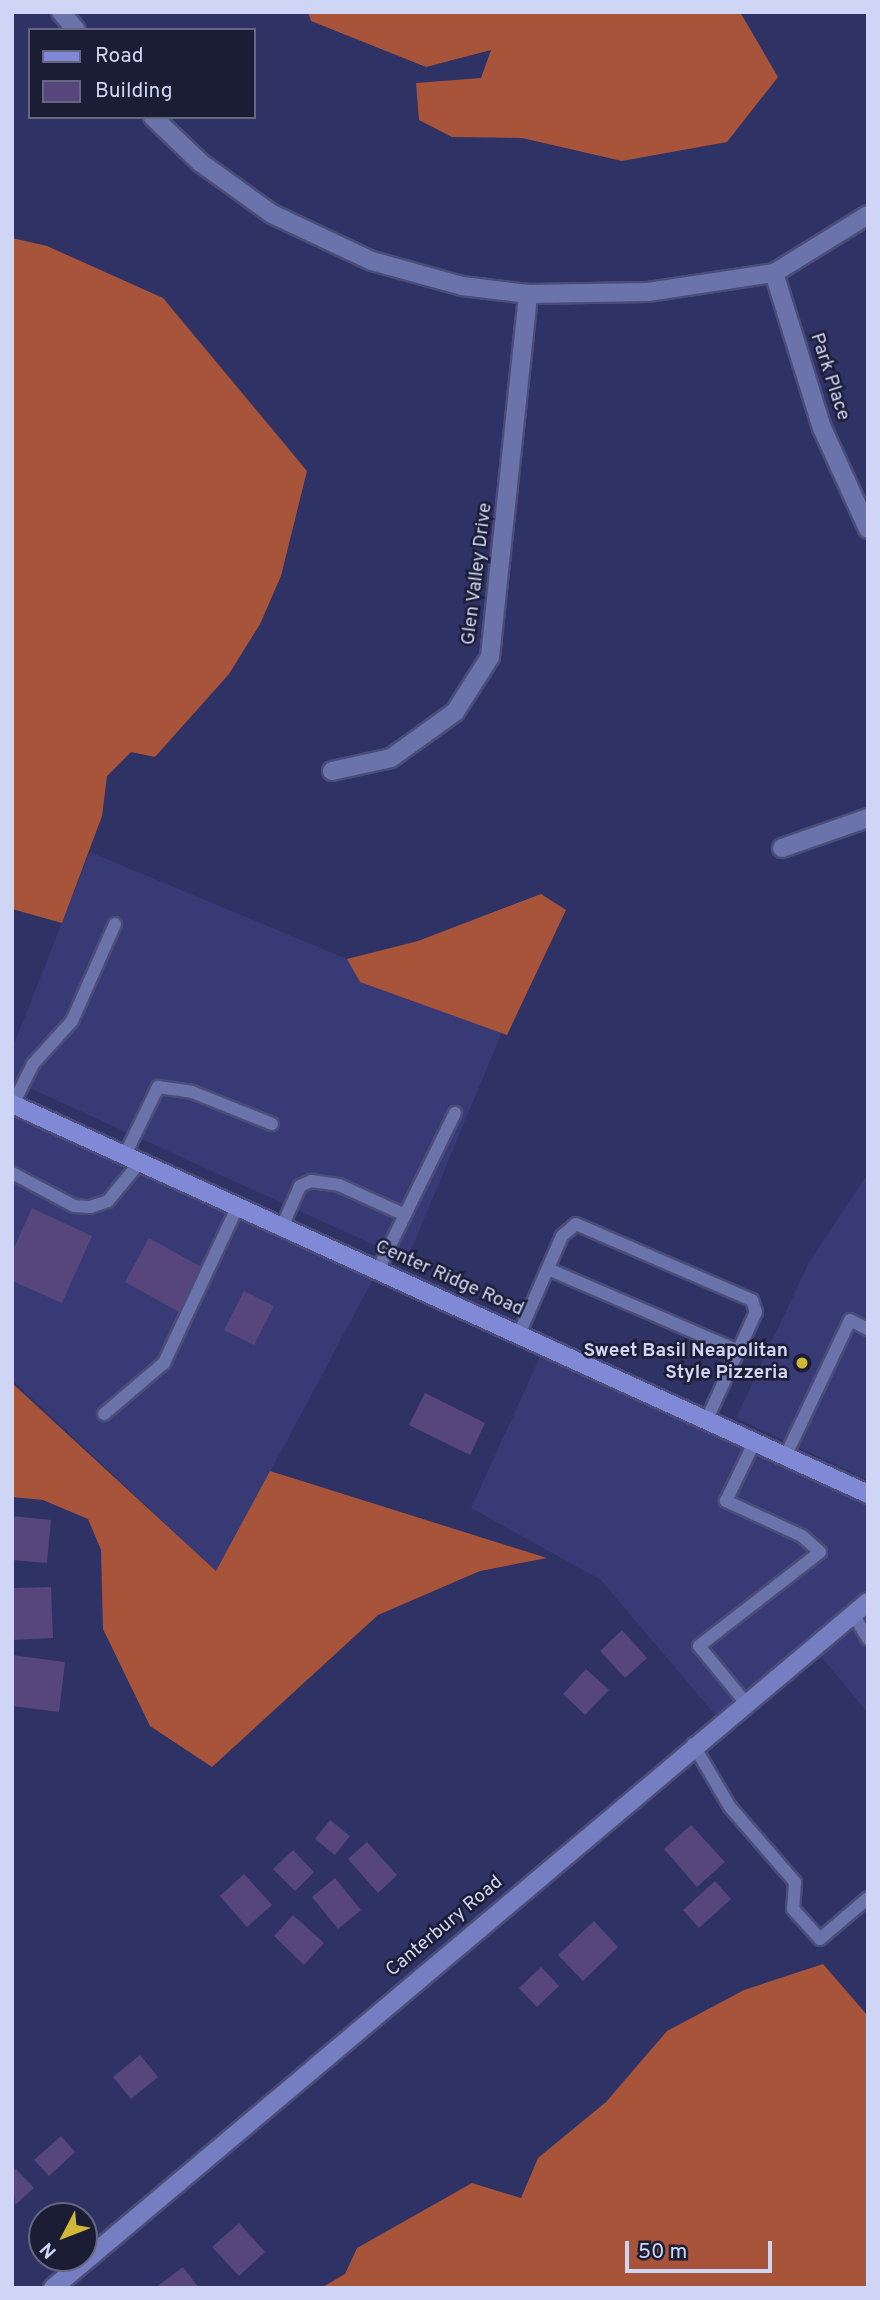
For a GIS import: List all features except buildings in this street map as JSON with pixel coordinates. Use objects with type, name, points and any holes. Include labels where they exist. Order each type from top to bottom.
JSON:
[{"type":"main road","name":"Center Ridge Road","points":[[13,1105],[868,1494]]},
{"type":"street","points":[[61,12],[74,28]]},
{"type":"street","points":[[155,119],[201,163],[272,214],[372,261],[462,286],[528,294],[648,292],[774,273],[868,215]]},
{"type":"street","name":"Park Place","points":[[774,273],[822,428],[868,529]]},
{"type":"street","name":"Glen Valley Drive","points":[[332,771],[391,758],[455,712],[490,657],[528,294]]},
{"type":"street","points":[[782,848],[868,818]]},
{"type":"street","name":"Canterbury Road","points":[[52,2288],[693,1744],[868,1602]]},
{"type":"lane","points":[[13,1105],[33,1064],[72,1021],[115,924]]},
{"type":"lane","points":[[12,1173],[74,1206],[90,1207],[108,1201],[133,1158],[158,1087],[192,1092],[272,1124]]},
{"type":"lane","points":[[378,1270],[455,1112]]},
{"type":"lane","points":[[282,1227],[300,1186],[311,1181],[339,1185],[405,1215]]},
{"type":"lane","points":[[104,1414],[164,1363],[238,1206]]},
{"type":"lane","points":[[519,1334],[562,1236],[584,1224],[752,1300],[756,1312],[707,1419]]},
{"type":"lane","points":[[548,1269],[738,1351]]},
{"type":"lane","points":[[786,1455],[850,1320],[868,1329]]},
{"type":"lane","points":[[745,1702],[699,1646],[820,1552],[802,1536],[726,1500],[755,1441]]},
{"type":"lane","points":[[853,1614],[868,1639]]},
{"type":"lane","points":[[693,1744],[730,1808],[795,1882],[793,1909],[820,1939],[868,1898]]},
{"type":"shaded area","points":[[308,12],[740,12],[778,77],[727,142],[622,161],[522,138],[452,137],[419,120],[416,83],[481,78],[491,50],[426,67],[311,21]]},
{"type":"shaded area","points":[[12,238],[47,246],[163,298],[307,471],[281,576],[260,624],[229,674],[155,757],[131,752],[107,776],[102,816],[62,923],[12,909]]},
{"type":"shaded area","points":[[90,852],[505,1025],[407,1260],[12,1080],[12,1049]]},
{"type":"shaded area","points":[[541,894],[566,910],[507,1035],[360,982],[347,959],[418,941]]},
{"type":"shaded area","points":[[12,1107],[378,1270],[217,1572],[12,1380]]},
{"type":"shaded area","points":[[868,1173],[868,1480],[736,1418],[808,1264]]},
{"type":"shaded area","points":[[545,1346],[868,1494],[868,1713],[813,1647],[721,1722],[601,1580],[471,1508]]},
{"type":"shaded area","points":[[12,1383],[216,1571],[270,1471],[547,1558],[480,1571],[378,1615],[212,1767],[150,1726],[103,1629],[101,1550],[88,1519],[43,1500],[12,1497]]},
{"type":"shaded area","points":[[823,1964],[868,2016],[868,2288],[321,2288],[345,2274],[357,2248],[472,2183],[521,2198],[538,2158],[606,2102],[667,2031],[744,1990]]},
{"type":"place","name":"Sweet Basil Neapolitan Style Pizzeria","points":[[802,1363]]}]
